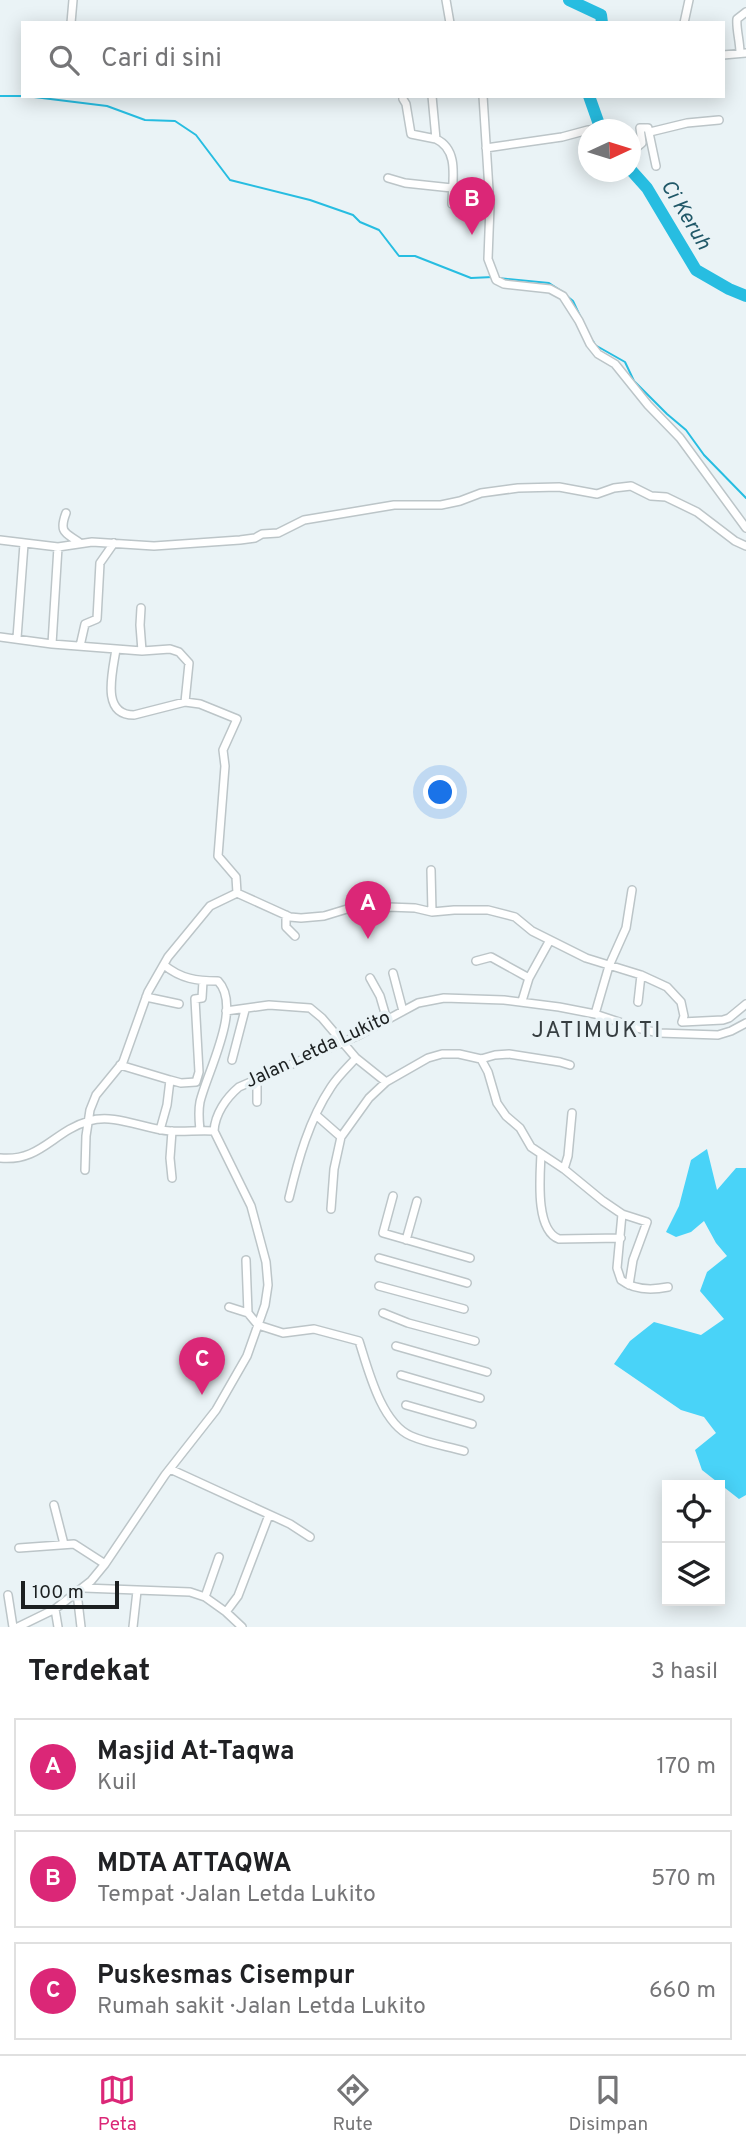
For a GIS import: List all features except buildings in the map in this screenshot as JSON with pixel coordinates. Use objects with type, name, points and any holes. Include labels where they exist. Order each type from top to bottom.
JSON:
[{"type":"street","points":[[71,21],[73,0]]},
{"type":"street","points":[[446,0],[450,21]]},
{"type":"street","points":[[684,21],[689,0]]},
{"type":"street","points":[[725,55],[743,53],[737,19],[746,12]]},
{"type":"street","points":[[432,98],[436,139]]},
{"type":"street","points":[[483,98],[490,206],[488,259],[495,277],[503,284],[550,289],[563,296],[597,354],[615,364],[648,405],[680,438],[746,528]]},
{"type":"street","points":[[403,99],[411,134],[436,139],[450,151],[453,164],[452,204]]},
{"type":"street","points":[[650,132],[687,123],[719,120]]},
{"type":"street","points":[[641,128],[647,128],[650,132],[656,166]]},
{"type":"street","points":[[486,148],[578,132]]},
{"type":"street","points":[[388,178],[405,183],[452,187]]},
{"type":"street","points":[[0,541],[58,547],[80,543],[154,546],[240,540],[278,533],[304,520],[394,505],[442,505],[481,493],[518,488],[559,487],[597,494],[631,486],[651,496],[666,496],[697,512],[735,541],[746,546]]},
{"type":"street","points":[[66,513],[66,536],[80,543]]},
{"type":"street","points":[[80,646],[85,624],[97,619],[100,563],[114,543]]},
{"type":"street","points":[[17,638],[23,544]]},
{"type":"street","points":[[52,644],[58,547]]},
{"type":"street","points":[[141,608],[142,651]]},
{"type":"street","points":[[0,637],[52,644],[142,651],[170,649],[179,652],[189,663],[185,702]]},
{"type":"street","points":[[116,649],[111,699],[117,710],[126,715],[134,715],[185,702],[237,719],[223,750],[225,766],[218,856],[236,877],[237,893]]},
{"type":"street","points":[[431,870],[432,912]]},
{"type":"street","points":[[595,1014],[609,966],[626,928],[632,890]]},
{"type":"street","points":[[85,1170],[87,1121],[96,1096],[123,1062],[146,997],[168,957],[210,906],[237,893],[286,915],[301,918],[347,909],[379,910],[388,907],[432,912],[488,910],[515,917],[533,931],[586,958],[641,975],[667,987],[681,1002],[684,1016],[683,1034]]},
{"type":"street","points":[[346,919],[347,909]]},
{"type":"street","points":[[286,915],[286,927],[295,936]]},
{"type":"street","points":[[522,1002],[529,978],[550,940]]},
{"type":"street","points":[[477,961],[491,957],[529,978]]},
{"type":"street","points":[[164,965],[182,977],[218,981],[224,988],[226,1011],[223,1034],[201,1100],[200,1130]]},
{"type":"street","points":[[393,973],[403,1011]]},
{"type":"street","points":[[638,1002],[641,975]]},
{"type":"street","points":[[370,978],[380,996],[387,1020]]},
{"type":"street","points":[[120,1065],[181,1083],[196,1082],[199,1072],[195,999],[202,998],[203,981]]},
{"type":"street","points":[[146,997],[180,1004]]},
{"type":"street","name":"Jalan Letda Lukito","points":[[214,1131],[214,1123],[229,1096],[239,1087],[342,1042],[426,1000],[444,998],[522,1002],[595,1014],[647,1031],[683,1034],[718,1035],[746,1023]]},
{"type":"street","points":[[682,1022],[723,1020],[746,1004]]},
{"type":"street","points":[[226,1011],[269,1005],[310,1008],[323,1018],[356,1058],[386,1082]]},
{"type":"street","points":[[232,1060],[245,1010]]},
{"type":"street","points":[[331,1209],[334,1169],[341,1137],[369,1098],[386,1082],[442,1054],[459,1054],[481,1059],[509,1054],[570,1065]]},
{"type":"street","points":[[289,1198],[316,1115],[331,1086],[356,1058]]},
{"type":"street","points":[[481,1059],[488,1072],[497,1103],[506,1116],[520,1128],[531,1147],[622,1214],[647,1222],[633,1260],[629,1285]]},
{"type":"street","points":[[257,1077],[257,1102]]},
{"type":"street","points":[[160,1130],[170,1080]]},
{"type":"street","points":[[564,1169],[568,1156],[572,1113]]},
{"type":"street","points":[[316,1115],[341,1137]]},
{"type":"street","points":[[0,1158],[18,1159],[29,1156],[68,1130],[87,1121],[107,1119],[160,1130],[214,1131],[251,1206],[266,1262],[268,1285],[265,1305],[247,1356],[216,1410],[170,1469],[105,1564],[80,1590],[55,1609],[15,1627],[8,1595]]},
{"type":"street","points":[[172,1131],[172,1178]]},
{"type":"street","points":[[541,1154],[542,1213],[547,1230],[552,1236],[559,1240],[621,1238]]},
{"type":"street","points":[[393,1196],[383,1233],[470,1258]]},
{"type":"street","points":[[406,1240],[417,1201]]},
{"type":"street","points":[[622,1214],[617,1259],[621,1280],[629,1285],[656,1290],[668,1287]]},
{"type":"street","points":[[379,1258],[467,1283]]},
{"type":"street","points":[[246,1260],[248,1313]]},
{"type":"street","points":[[379,1286],[464,1309]]},
{"type":"street","points":[[229,1307],[248,1313],[258,1325],[284,1333],[314,1329],[359,1341],[379,1399],[395,1423],[408,1435],[464,1451]]},
{"type":"street","points":[[383,1313],[410,1319],[475,1341],[408,1323],[396,1317]]},
{"type":"street","points":[[396,1346],[488,1372]]},
{"type":"street","points":[[401,1375],[480,1398]]},
{"type":"street","points":[[406,1405],[472,1424]]},
{"type":"street","points":[[170,1469],[269,1514],[310,1537]]},
{"type":"street","points":[[54,1505],[64,1544]]},
{"type":"street","points":[[226,1612],[238,1596],[269,1514]]},
{"type":"street","points":[[19,1548],[77,1545],[105,1564]]},
{"type":"street","points":[[205,1597],[219,1557]]},
{"type":"street","points":[[80,1590],[190,1592],[205,1597],[240,1626]]},
{"type":"street","points":[[80,1590],[81,1627]]},
{"type":"street","points":[[133,1627],[137,1591]]},
{"type":"street","points":[[55,1609],[58,1627]]},
{"type":"shaded area","points":[[707,1149],[717,1190],[736,1168],[746,1168],[746,1495],[739,1499],[725,1488],[725,1480],[715,1480],[702,1470],[695,1450],[716,1433],[704,1417],[681,1410],[614,1364],[630,1341],[654,1322],[701,1335],[724,1319],[700,1291],[707,1272],[727,1256],[704,1221],[691,1232],[676,1237],[666,1232],[679,1206],[691,1160]]},
{"type":"waterway","name":"Ci Keruh","points":[[569,0],[601,15],[602,21]]},
{"type":"waterway","points":[[0,96],[21,96]]},
{"type":"waterway","points":[[42,98],[107,106],[145,120],[175,121],[196,135],[230,180],[310,200],[353,215],[360,222],[379,230],[399,256],[415,256],[471,278],[493,277]]},
{"type":"waterway","name":"Ci Keruh","points":[[590,98],[597,119]]},
{"type":"waterway","name":"Ci Keruh","points":[[641,181],[696,270],[746,296]]},
{"type":"waterway","points":[[498,278],[549,283],[563,292]]},
{"type":"waterway","points":[[567,296],[573,301],[581,318]]},
{"type":"waterway","points":[[593,341],[595,345],[625,362],[634,381],[686,430],[704,455],[746,498]]},
{"type":"place","name":"MDTA ATTAQWA","points":[[472,235]]},
{"type":"place","name":"Masjid At-Taqwa","points":[[368,939]]},
{"type":"place","name":"Puskesmas Cisempur","points":[[202,1395]]},
{"type":"district","name":"JATIMUKTI","points":[[597,1031]]}]
